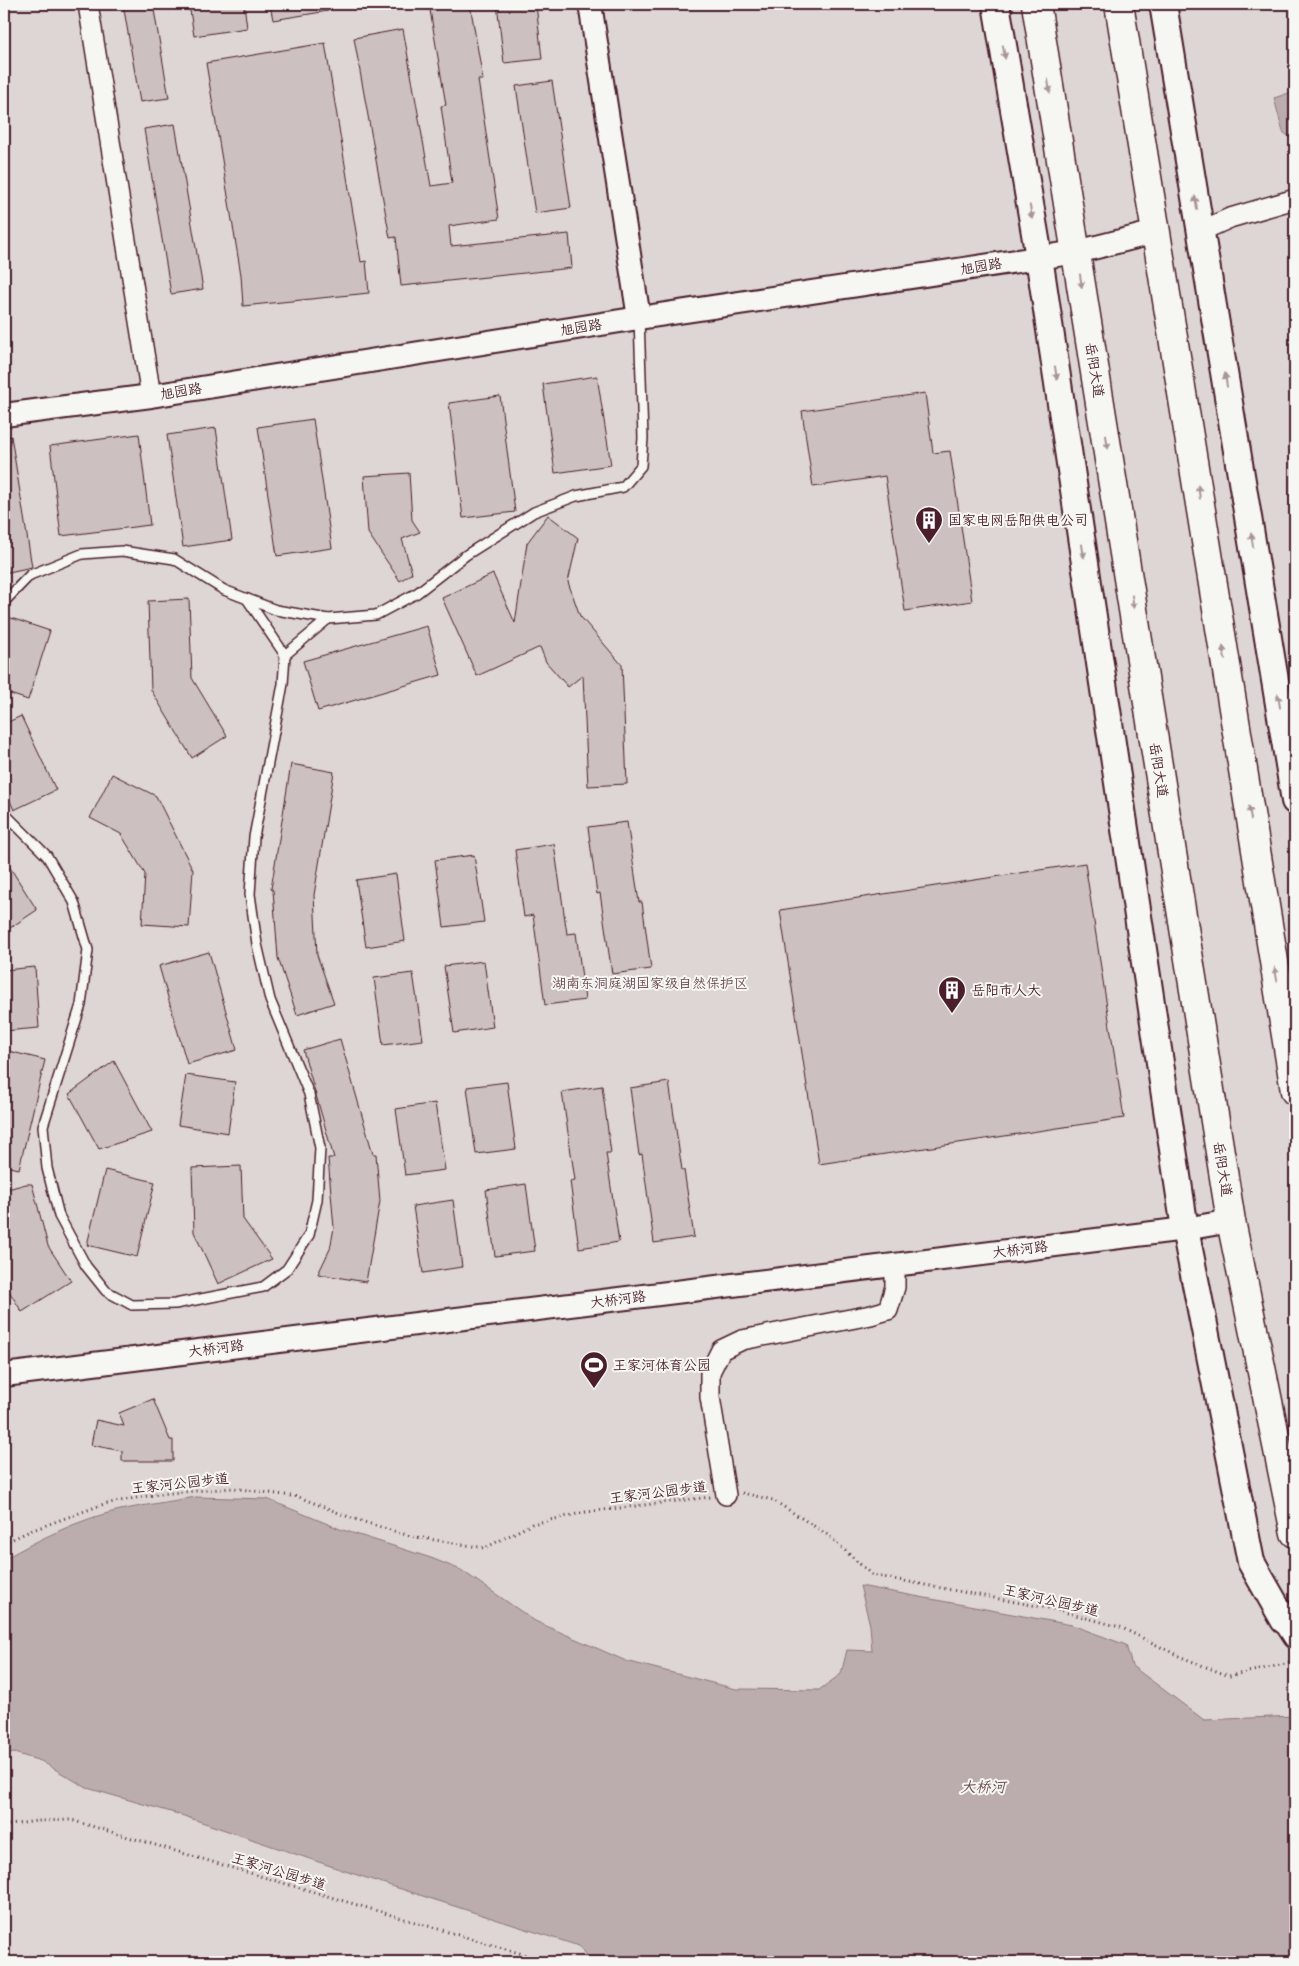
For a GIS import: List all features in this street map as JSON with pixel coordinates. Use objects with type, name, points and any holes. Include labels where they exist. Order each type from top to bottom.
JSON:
[{"type":"main road","points":[[996,4],[1039,257],[1185,1229],[1251,1562],[1290,1629]]},
{"type":"main road","name":"岳阳大道","points":[[1036,4],[1231,1221],[1295,1533]]},
{"type":"main road","points":[[1119,4],[1295,1091]]},
{"type":"main road","points":[[1163,4],[1295,801]]},
{"type":"street","points":[[88,4],[151,396]]},
{"type":"street","points":[[590,4],[639,318]]},
{"type":"street","points":[[1201,231],[1230,218],[1295,199]]},
{"type":"street","name":"旭园路","points":[[4,415],[151,396],[639,318],[1077,252],[1156,232]]},
{"type":"street","name":"大桥河路","points":[[4,1374],[1185,1229],[1231,1221]]},
{"type":"street","points":[[726,1494],[710,1397],[710,1372],[720,1350],[742,1340],[888,1310],[895,1287],[895,1265]]},
{"type":"lane","points":[[4,602],[30,575],[82,554],[122,551],[174,559],[224,590],[276,610],[328,619],[376,614],[417,593],[466,555],[534,512],[576,496],[623,487],[641,466],[643,438],[639,318]]},
{"type":"lane","points":[[4,813],[47,856],[74,902],[88,950],[81,1005],[44,1126],[47,1168],[59,1216],[63,1224],[86,1266],[106,1291],[132,1305],[175,1304],[263,1287],[287,1269],[308,1235],[317,1200],[320,1148],[309,1094],[270,1000],[257,944],[250,894],[254,837],[282,684],[285,655],[247,599]]},
{"type":"lane","points":[[285,655],[328,619]]},
{"type":"path","name":"王家河公园步道","points":[[4,1543],[30,1531],[104,1504],[158,1494],[233,1488],[299,1497],[354,1519],[410,1536],[485,1548],[532,1524],[586,1512],[680,1502],[739,1492],[773,1500],[828,1535],[872,1575],[1053,1609],[1120,1627],[1181,1657],[1229,1676],[1295,1662]]},
{"type":"path","name":"王家河公园步道","points":[[4,1826],[37,1821],[71,1820],[527,1955],[545,1962]]},
{"type":"green space","name":"湖南东洞庭湖国家级自然保护区","points":[[4,4],[1295,4],[1295,1962],[4,1962]]},
{"type":"water","points":[[1295,91],[1295,141],[1283,132],[1274,98]]},
{"type":"water","name":"大桥河","points":[[196,1497],[267,1499],[340,1529],[431,1558],[461,1570],[535,1621],[626,1661],[736,1689],[819,1690],[841,1674],[847,1650],[872,1651],[870,1625],[860,1586],[1072,1625],[1126,1645],[1132,1666],[1204,1720],[1295,1716],[1295,1962],[593,1962],[579,1946],[351,1873],[178,1814],[87,1788],[41,1761],[14,1753],[4,1755],[4,1559],[75,1524],[105,1514]]},
{"type":"building","points":[[123,4],[153,4],[169,98],[140,102]]},
{"type":"building","points":[[189,4],[244,4],[247,28],[194,36]]},
{"type":"building","points":[[270,4],[327,4],[328,11],[273,20]]},
{"type":"building","points":[[429,4],[470,4],[483,80],[478,80],[499,219],[449,226],[451,246],[569,234],[572,268],[401,286],[396,237],[390,238],[354,38],[403,29],[431,186],[452,183],[441,106],[446,105]]},
{"type":"building","points":[[497,4],[536,4],[542,59],[504,63]]},
{"type":"building","points":[[325,43],[361,262],[366,261],[369,293],[243,306],[241,275],[206,63]]},
{"type":"building","points":[[552,81],[571,208],[535,213],[516,86]]},
{"type":"building","points":[[175,124],[203,289],[171,294],[144,129]]},
{"type":"building","points":[[597,376],[611,465],[555,473],[543,384]]},
{"type":"building","name":"国家电网岳阳供电公司","points":[[925,393],[933,453],[950,451],[972,601],[905,611],[885,476],[813,487],[802,411]]},
{"type":"building","points":[[500,396],[515,512],[463,518],[449,403]]},
{"type":"building","points":[[313,419],[332,548],[277,556],[258,427]]},
{"type":"building","points":[[216,428],[232,540],[183,547],[167,435]]},
{"type":"building","points":[[139,434],[150,525],[61,536],[50,446]]},
{"type":"building","points":[[11,436],[32,567],[4,573],[4,437]]},
{"type":"building","points":[[409,473],[412,520],[420,532],[402,539],[412,573],[400,581],[368,533],[364,476]]},
{"type":"building","points":[[548,515],[578,538],[568,582],[580,616],[622,665],[627,784],[588,786],[583,675],[568,687],[546,662],[540,647],[477,676],[442,598],[493,574],[515,623],[527,543]]},
{"type":"building","points":[[189,599],[192,678],[227,736],[192,758],[151,690],[148,601]]},
{"type":"building","points":[[8,617],[50,631],[28,700],[4,692],[4,632]]},
{"type":"building","points":[[427,626],[441,675],[318,711],[303,661]]},
{"type":"building","points":[[21,716],[56,790],[14,810],[4,787],[4,724]]},
{"type":"building","points":[[291,764],[334,772],[314,895],[317,955],[334,1003],[297,1015],[278,958],[273,890],[271,889]]},
{"type":"building","points":[[112,774],[156,796],[193,870],[189,927],[142,924],[145,874],[121,834],[90,818]]},
{"type":"building","points":[[627,822],[639,902],[642,902],[651,969],[612,974],[600,893],[597,894],[588,827]]},
{"type":"building","points":[[554,844],[567,934],[576,933],[585,1000],[545,1005],[533,915],[524,917],[515,850]]},
{"type":"building","points":[[474,855],[484,922],[444,927],[435,860]]},
{"type":"building","points":[[4,858],[37,910],[4,932]]},
{"type":"building","name":"岳阳市人大","points":[[1085,863],[1124,1118],[819,1164],[780,910]]},
{"type":"building","points":[[396,874],[405,941],[366,947],[356,880]]},
{"type":"building","points":[[209,952],[237,1050],[187,1064],[159,966]]},
{"type":"building","points":[[484,961],[493,1027],[454,1033],[444,966]]},
{"type":"building","points":[[35,967],[39,1028],[4,1031],[4,970]]},
{"type":"building","points":[[413,973],[423,1040],[383,1045],[374,978]]},
{"type":"building","points":[[340,1039],[373,1154],[376,1154],[380,1201],[366,1282],[318,1274],[330,1249],[334,1228],[328,1158],[334,1158],[303,1050]]},
{"type":"building","points":[[4,1050],[45,1060],[19,1169],[4,1166]]},
{"type":"building","points":[[114,1061],[152,1132],[99,1149],[69,1094]]},
{"type":"building","points":[[186,1075],[235,1082],[228,1133],[178,1125]]},
{"type":"building","points":[[507,1082],[516,1149],[476,1154],[467,1087]]},
{"type":"building","points":[[669,1082],[694,1237],[654,1243],[642,1154],[639,1155],[630,1088]]},
{"type":"building","points":[[602,1086],[611,1153],[606,1153],[619,1242],[579,1248],[570,1181],[575,1180],[562,1092]]},
{"type":"building","points":[[435,1103],[445,1170],[405,1175],[396,1109]]},
{"type":"building","points":[[241,1166],[243,1219],[272,1259],[218,1284],[194,1232],[192,1168]]},
{"type":"building","points":[[105,1170],[155,1182],[137,1257],[87,1245]]},
{"type":"building","points":[[32,1184],[48,1246],[71,1281],[22,1312],[4,1283],[4,1190]]},
{"type":"building","points":[[526,1184],[535,1251],[495,1256],[486,1190]]},
{"type":"building","points":[[453,1200],[462,1267],[423,1273],[413,1206]]},
{"type":"building","points":[[153,1399],[170,1440],[173,1440],[173,1461],[122,1461],[122,1451],[91,1445],[96,1420],[124,1426],[119,1413]]},
{"type":"place","name":"国家电网岳阳供电公司","points":[[929,544]]},
{"type":"place","name":"岳阳市人大","points":[[952,1014]]},
{"type":"place","name":"王家河体育公园","points":[[594,1389]]}]
